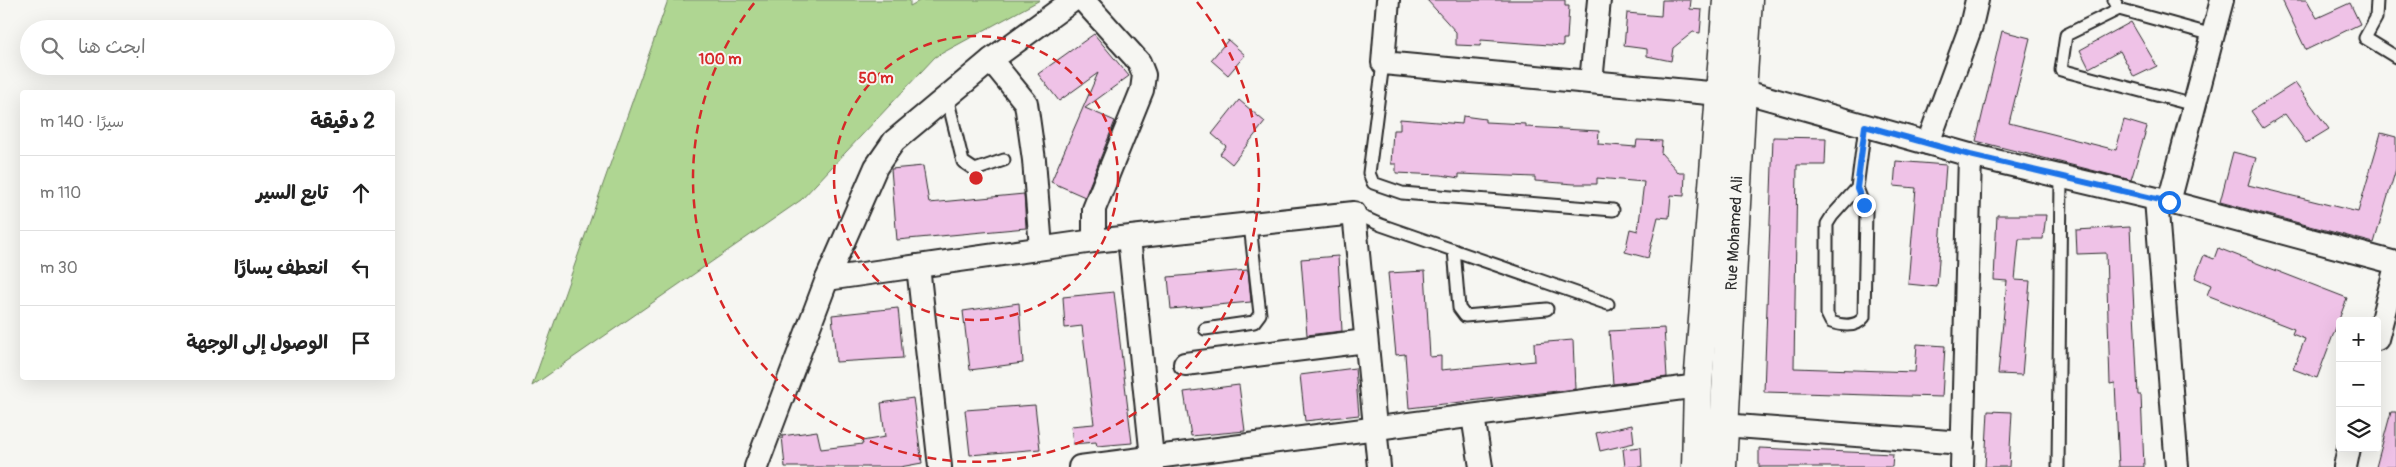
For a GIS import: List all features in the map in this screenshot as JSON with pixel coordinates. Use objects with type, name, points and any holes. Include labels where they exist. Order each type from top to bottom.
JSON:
[{"type":"street","points":[[756,467],[827,279],[876,167],[894,141],[947,96],[991,60],[1073,0]]},
{"type":"street","points":[[1083,0],[1140,62],[1144,75],[1142,90],[1094,209],[1094,241]]},
{"type":"street","points":[[1388,0],[1383,63],[1592,82],[1731,92],[2061,178],[2163,200],[2396,264],[2381,323]]},
{"type":"street","points":[[1592,82],[1599,0]]},
{"type":"street","points":[[1696,467],[1698,386],[1731,92],[1727,0]]},
{"type":"street","name":"Rue Mohamed Ali","points":[[1722,467],[1731,92],[1748,0]]},
{"type":"street","points":[[1928,143],[1971,26],[1977,0]]},
{"type":"street","points":[[2177,467],[2163,200],[2194,106],[2222,0]]},
{"type":"street","points":[[991,60],[1026,102],[1034,160],[1041,248]]},
{"type":"street","points":[[1962,467],[1970,155]]},
{"type":"street","points":[[827,279],[1094,241],[1354,213],[1379,467]]},
{"type":"street","points":[[1129,238],[1152,463]]},
{"type":"street","points":[[918,266],[940,467]]},
{"type":"street","points":[[1186,364],[1366,342]]},
{"type":"street","points":[[1080,467],[1152,463],[1374,429],[1698,386]]},
{"type":"street","points":[[1472,416],[1481,467]]},
{"type":"street","points":[[1723,425],[1963,443]]},
{"type":"street","points":[[2345,467],[2348,452]]},
{"type":"lane","points":[[2377,0],[2376,18],[2365,38],[2396,57]]},
{"type":"lane","points":[[2194,106],[2062,70],[2066,35],[2116,5],[2213,35]]},
{"type":"lane","points":[[1383,63],[1369,173],[1373,183],[1402,193],[1613,210]]},
{"type":"lane","points":[[947,96],[963,162],[975,170],[1004,160]]},
{"type":"lane","points":[[1857,188],[1827,224],[1827,314],[1831,322],[1839,325],[1853,325],[1860,322],[1864,317],[1866,211],[1857,188],[1865,126]]},
{"type":"lane","points":[[2058,467],[2061,178]]},
{"type":"lane","points":[[1354,213],[1608,304]]},
{"type":"lane","points":[[1205,329],[1254,322],[1260,314],[1250,225]]},
{"type":"lane","points":[[1454,250],[1459,308],[1465,316],[1547,310]]},
{"type":"green space","points":[[668,0],[910,0],[910,6],[921,0],[1040,0],[935,57],[801,200],[532,386]]},
{"type":"building","points":[[1427,0],[1565,0],[1565,6],[1569,6],[1567,39],[1563,39],[1563,46],[1481,40],[1480,46],[1456,45],[1456,32]]},
{"type":"building","points":[[1662,0],[1691,0],[1690,9],[1702,10],[1700,33],[1693,32],[1673,48],[1671,61],[1647,56],[1647,49],[1624,46],[1627,13],[1661,16]]},
{"type":"building","points":[[2282,0],[2307,0],[2317,18],[2350,3],[2360,24],[2306,50]]},
{"type":"building","points":[[2131,22],[2157,66],[2134,77],[2120,51],[2089,68],[2080,50]]},
{"type":"building","points":[[2002,31],[2030,38],[2009,123],[2116,150],[2124,120],[2147,127],[2131,180],[1976,141]]},
{"type":"building","points":[[1094,34],[1129,76],[1085,108],[1115,121],[1085,197],[1051,182],[1098,73],[1059,101],[1038,74]]},
{"type":"building","points":[[1228,40],[1245,55],[1228,75],[1211,60]]},
{"type":"building","points":[[2295,83],[2329,129],[2306,143],[2285,114],[2263,128],[2251,111]]},
{"type":"building","points":[[1239,100],[1265,122],[1232,164],[1220,154],[1226,146],[1212,134]]},
{"type":"building","points":[[1463,116],[1485,119],[1485,122],[1526,124],[1526,127],[1599,131],[1598,144],[1636,147],[1637,140],[1662,141],[1661,153],[1679,173],[1685,173],[1684,196],[1671,195],[1669,218],[1658,217],[1648,258],[1625,252],[1630,229],[1638,231],[1644,182],[1597,178],[1597,184],[1574,184],[1535,181],[1535,177],[1459,174],[1459,178],[1441,175],[1396,173],[1396,164],[1391,164],[1393,130],[1400,130],[1400,119],[1462,124]]},
{"type":"building","points":[[2381,133],[2396,137],[2396,169],[2374,243],[2220,202],[2233,152],[2256,158],[2248,185],[2358,212]]},
{"type":"building","points":[[1773,137],[1826,138],[1825,165],[1797,165],[1794,368],[1915,372],[1917,344],[1945,346],[1942,397],[1764,392]]},
{"type":"building","points":[[1896,161],[1946,165],[1937,287],[1908,284],[1916,188],[1894,186]]},
{"type":"building","points":[[923,166],[929,203],[1024,194],[1026,228],[897,240],[891,169]]},
{"type":"building","points":[[1997,215],[2046,215],[2043,239],[2019,239],[2015,280],[2030,281],[2022,375],[1998,374],[2007,281],[1994,280]]},
{"type":"building","points":[[2130,227],[2138,395],[2141,395],[2144,467],[2119,467],[2115,383],[2110,384],[2106,253],[2077,254],[2076,230]]},
{"type":"building","points":[[2218,248],[2347,298],[2340,317],[2336,317],[2336,327],[2317,378],[2293,369],[2305,339],[2292,334],[2294,329],[2207,295],[2211,285],[2195,278],[2204,255],[2214,259]]},
{"type":"building","points":[[1338,256],[1342,331],[1307,335],[1301,259]]},
{"type":"building","points":[[1248,270],[1251,302],[1171,309],[1168,277]]},
{"type":"building","points":[[1425,271],[1430,357],[1441,356],[1441,370],[1535,361],[1534,343],[1573,340],[1575,389],[1409,408],[1405,354],[1396,355],[1388,273]]},
{"type":"building","points":[[1114,292],[1132,443],[1097,446],[1096,442],[1073,444],[1071,426],[1094,424],[1082,326],[1065,328],[1063,297]]},
{"type":"building","points":[[1019,303],[1023,363],[970,370],[963,311]]},
{"type":"building","points":[[898,308],[903,358],[836,362],[832,315]]},
{"type":"building","points":[[1664,328],[1667,377],[1613,384],[1609,331]]},
{"type":"building","points":[[1355,368],[1359,415],[1305,421],[1300,375]]},
{"type":"building","points":[[1239,385],[1245,431],[1191,436],[1184,392]]},
{"type":"building","points":[[913,398],[922,463],[900,467],[785,467],[782,436],[817,431],[821,449],[863,444],[862,441],[885,437],[881,403]]},
{"type":"building","points":[[1035,405],[1040,449],[970,455],[965,410]]},
{"type":"building","points":[[1988,411],[2012,412],[2009,467],[1985,467]]},
{"type":"building","points":[[2391,412],[2396,412],[2396,467],[2376,467]]},
{"type":"building","points":[[1632,425],[1634,443],[1600,451],[1596,433]]},
{"type":"building","points":[[1641,447],[1642,467],[1625,467],[1623,449]]},
{"type":"building","points":[[1759,448],[1893,454],[1892,467],[1759,467]]},
{"type":"route","points":[[1864,205],[1857,188],[1865,126],[2061,178],[2169,202]]}]
